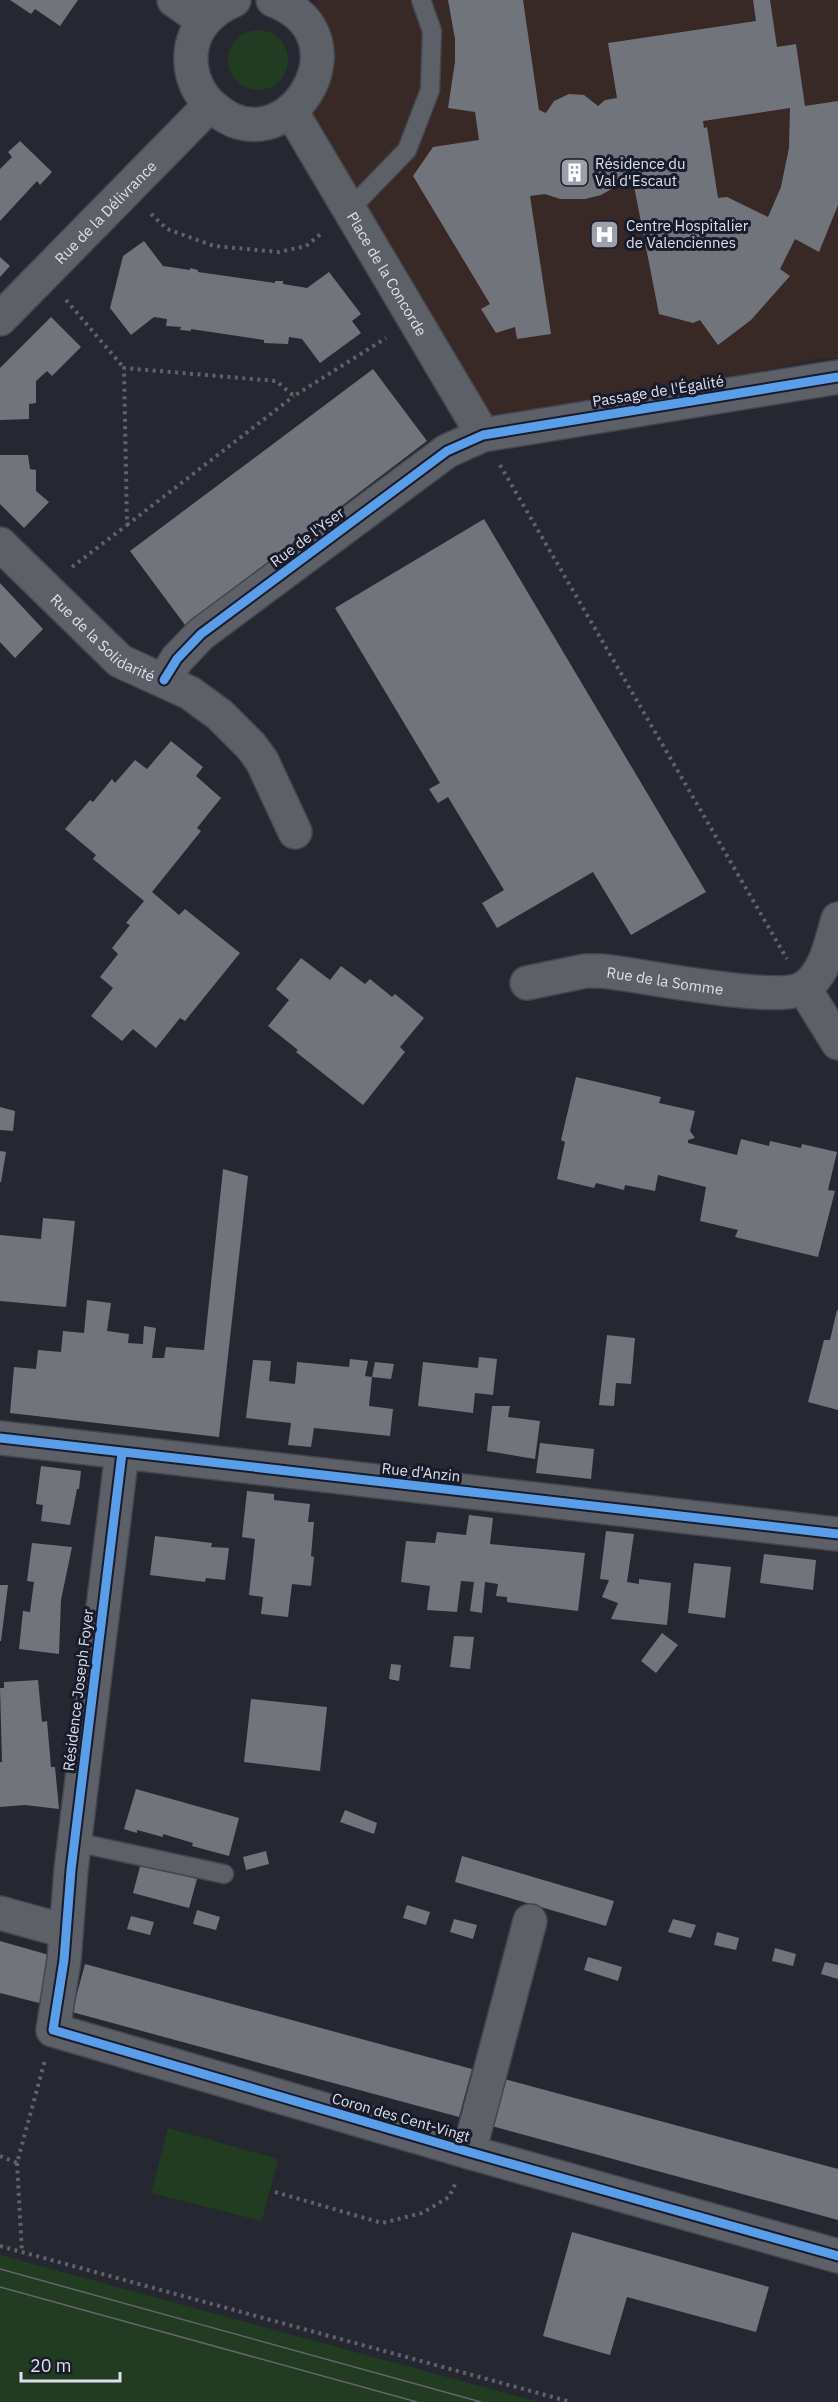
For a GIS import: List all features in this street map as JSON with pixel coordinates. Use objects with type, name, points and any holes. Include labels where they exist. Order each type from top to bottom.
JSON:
[{"type":"street","points":[[174,0],[204,21]]},
{"type":"street","points":[[234,0],[218,8],[204,21],[193,43],[191,68],[199,92],[210,105],[224,116],[249,123],[275,120],[291,111],[309,91],[317,64],[313,37],[294,5]]},
{"type":"street","name":"Rue de la Délivrance","points":[[0,319],[210,105]]},
{"type":"street","name":"Place de la Concorde","points":[[291,111],[483,435]]},
{"type":"street","name":"Passage de l'Égalité","points":[[483,435],[838,377]]},
{"type":"street","name":"Rue de l'Yser","points":[[164,680],[177,659],[201,634],[447,451],[483,435]]},
{"type":"street","name":"Rue de la Solidarité","points":[[0,544],[120,661],[164,680],[206,703],[252,746],[271,778],[295,832]]},
{"type":"street","points":[[838,919],[827,957],[814,978],[804,988],[838,1043]]},
{"type":"street","name":"Rue de la Somme","points":[[526,982],[585,971],[601,971],[757,993],[789,993],[804,988]]},
{"type":"street","name":"Rue d'Anzin","points":[[0,1438],[838,1534]]},
{"type":"street","name":"Résidence Joseph Foyer","points":[[65,1931],[122,1453]]},
{"type":"street","points":[[0,1913],[65,1931],[64,1960],[53,2030]]},
{"type":"street","name":"Coron des Cent-Vingt","points":[[469,2152],[530,1921]]},
{"type":"street","name":"Coron des Cent-Vingt","points":[[53,2030],[469,2152],[838,2256]]},
{"type":"lane","points":[[349,210],[407,150],[430,90],[432,31],[421,0]]},
{"type":"lane","points":[[75,1842],[225,1874]]},
{"type":"path","points":[[127,190],[167,229],[214,246],[279,252],[306,246],[349,210]]},
{"type":"path","points":[[44,274],[124,368],[127,525]]},
{"type":"path","points":[[45,588],[294,396],[415,319]]},
{"type":"path","points":[[124,368],[276,381],[294,396]]},
{"type":"path","points":[[483,435],[804,988]]},
{"type":"path","points":[[22,2252],[18,2163],[53,2030]]},
{"type":"path","points":[[275,2192],[382,2223],[422,2213],[449,2197],[469,2152]]},
{"type":"path","points":[[0,2156],[18,2163]]},
{"type":"path","points":[[0,2246],[571,2402]]},
{"type":"shaded area","name":"Centre Hospitalier de Valenciennes","points":[[318,0],[838,0],[838,358],[825,358],[491,427],[295,111],[315,66],[304,13]]},
{"type":"green space","points":[[258,30],[279,39],[288,60],[279,81],[258,90],[237,81],[228,60],[237,39]]},
{"type":"green space","points":[[168,2128],[278,2159],[262,2221],[151,2193]]},
{"type":"green space","points":[[0,2255],[538,2402],[0,2402]]},
{"type":"building","points":[[10,0],[78,0],[60,26],[35,9],[31,14]]},
{"type":"building","name":"Résidence du Val d'Escaut","points":[[448,0],[523,0],[539,110],[546,113],[554,101],[569,94],[584,95],[598,106],[605,100],[617,98],[608,43],[756,21],[753,0],[770,0],[777,47],[796,44],[805,106],[838,101],[838,205],[819,252],[795,239],[780,269],[790,276],[751,320],[718,345],[700,320],[693,323],[659,314],[633,181],[622,183],[601,195],[585,199],[560,199],[545,194],[530,196],[551,334],[517,339],[515,327],[496,333],[481,309],[490,304],[413,176],[433,147],[479,140],[475,112],[448,108],[455,62],[455,39]],"holes":[[[790,108],[789,148],[781,187],[768,217],[727,197],[718,198],[707,127],[704,128],[703,121]]]},
{"type":"building","points":[[20,141],[52,172],[40,185],[37,181],[0,221],[0,169],[12,157],[8,152]]},
{"type":"building","points":[[144,241],[163,266],[190,270],[190,268],[198,272],[275,283],[275,281],[283,281],[283,284],[307,288],[329,272],[361,314],[352,321],[361,333],[320,363],[302,339],[289,337],[288,344],[264,343],[264,340],[191,329],[191,331],[180,330],[181,327],[166,326],[167,319],[154,317],[131,335],[110,308],[123,256]]},
{"type":"building","points":[[0,257],[10,266],[0,277]]},
{"type":"building","points":[[51,317],[81,347],[52,376],[47,371],[36,381],[36,403],[29,404],[29,419],[0,420],[0,368]]},
{"type":"building","points":[[373,369],[427,441],[185,625],[130,551]]},
{"type":"building","points":[[0,455],[28,455],[30,469],[36,470],[36,491],[49,502],[24,528],[0,504]]},
{"type":"building","points":[[484,519],[706,892],[631,935],[593,872],[497,928],[482,903],[504,890],[448,797],[438,803],[429,789],[440,783],[335,608]]},
{"type":"building","points":[[0,583],[43,629],[15,658],[0,642]]},
{"type":"building","points":[[171,741],[203,767],[196,776],[221,798],[197,828],[201,831],[152,892],[179,915],[185,909],[240,953],[185,1021],[180,1018],[156,1048],[133,1029],[122,1041],[91,1016],[113,988],[100,977],[118,954],[112,948],[130,925],[126,923],[144,901],[93,859],[96,855],[65,829],[90,800],[93,802],[112,779],[115,783],[135,760],[147,769]]},
{"type":"building","points":[[301,958],[330,980],[341,966],[365,984],[370,979],[392,997],[395,994],[424,1018],[400,1047],[405,1052],[363,1105],[296,1052],[298,1050],[268,1026],[289,1000],[276,989]]},
{"type":"building","points":[[576,1077],[661,1097],[659,1103],[695,1111],[690,1131],[695,1138],[688,1140],[688,1143],[737,1155],[741,1139],[769,1146],[770,1141],[801,1148],[802,1144],[837,1152],[828,1190],[835,1191],[818,1257],[735,1237],[738,1230],[700,1221],[706,1187],[658,1175],[655,1191],[625,1185],[624,1190],[596,1183],[594,1188],[557,1179],[565,1142],[561,1140]]},
{"type":"building","points":[[0,1107],[15,1111],[13,1131],[0,1130]]},
{"type":"building","points":[[0,1151],[6,1152],[1,1182],[0,1182]]},
{"type":"building","points":[[223,1169],[248,1176],[219,1437],[10,1413],[14,1367],[36,1369],[38,1350],[61,1352],[63,1331],[84,1333],[87,1300],[111,1303],[107,1331],[129,1334],[128,1343],[143,1344],[144,1326],[156,1328],[152,1358],[164,1358],[166,1347],[204,1350]]},
{"type":"building","points":[[43,1218],[75,1221],[66,1307],[0,1301],[0,1235],[41,1239]]},
{"type":"building","points":[[837,1310],[838,1410],[808,1402],[824,1340],[830,1340]]},
{"type":"building","points":[[607,1335],[635,1338],[631,1384],[616,1383],[614,1406],[599,1405]]},
{"type":"building","points":[[479,1357],[497,1359],[493,1395],[475,1393],[473,1413],[418,1406],[423,1362],[478,1368]]},
{"type":"building","points":[[350,1359],[368,1361],[365,1376],[372,1377],[369,1406],[393,1409],[390,1436],[314,1428],[311,1447],[288,1445],[291,1423],[246,1418],[253,1360],[271,1361],[269,1381],[295,1384],[297,1362],[349,1367]]},
{"type":"building","points":[[375,1362],[394,1364],[391,1379],[372,1377]]},
{"type":"building","points":[[492,1406],[510,1406],[508,1417],[540,1421],[535,1459],[487,1451]]},
{"type":"building","points":[[540,1443],[594,1449],[591,1479],[536,1473]]},
{"type":"building","points":[[41,1466],[81,1471],[70,1525],[41,1521],[43,1505],[36,1504]]},
{"type":"building","points":[[247,1491],[274,1494],[274,1500],[310,1504],[308,1522],[314,1522],[311,1586],[292,1584],[288,1617],[261,1614],[263,1597],[249,1595],[255,1539],[242,1537]]},
{"type":"building","points":[[469,1515],[493,1518],[490,1544],[585,1553],[578,1611],[507,1602],[507,1597],[496,1596],[498,1584],[485,1582],[482,1613],[470,1611],[474,1582],[461,1581],[457,1612],[427,1610],[430,1586],[401,1582],[406,1541],[435,1543],[437,1532],[466,1535]]},
{"type":"building","points":[[606,1531],[634,1534],[627,1582],[639,1584],[639,1579],[671,1583],[667,1625],[611,1619],[618,1603],[602,1597],[609,1580],[600,1579]]},
{"type":"building","points":[[155,1536],[212,1543],[211,1547],[229,1548],[225,1580],[206,1578],[205,1582],[150,1575]]},
{"type":"building","points":[[32,1543],[72,1547],[61,1600],[59,1654],[19,1649],[23,1611],[30,1612],[34,1582],[27,1581]]},
{"type":"building","points":[[764,1554],[816,1560],[813,1590],[760,1583]]},
{"type":"building","points":[[694,1563],[731,1567],[725,1618],[688,1613]]},
{"type":"building","points":[[0,1585],[8,1585],[1,1641],[0,1641]]},
{"type":"building","points":[[662,1633],[678,1645],[656,1673],[641,1661]]},
{"type":"building","points":[[454,1636],[474,1637],[470,1669],[450,1667]]},
{"type":"building","points":[[391,1664],[401,1665],[399,1681],[389,1679]]},
{"type":"building","points":[[38,1680],[42,1722],[47,1721],[51,1767],[55,1767],[59,1809],[25,1805],[0,1807],[0,1762],[2,1762],[0,1688],[4,1688],[4,1682]]},
{"type":"building","points":[[251,1699],[327,1707],[320,1771],[244,1762]]},
{"type":"building","points":[[136,1789],[239,1818],[229,1856],[192,1846],[193,1843],[163,1834],[163,1837],[124,1829]]},
{"type":"building","points":[[345,1810],[377,1823],[374,1834],[340,1822]]},
{"type":"building","points":[[266,1851],[269,1864],[246,1870],[243,1857]]},
{"type":"building","points":[[462,1856],[614,1901],[606,1926],[455,1882]]},
{"type":"building","points":[[141,1863],[197,1879],[189,1908],[133,1893]]},
{"type":"building","points":[[407,1905],[430,1912],[426,1925],[403,1918]]},
{"type":"building","points":[[197,1910],[220,1917],[216,1930],[193,1924]]},
{"type":"building","points":[[131,1916],[154,1922],[150,1935],[127,1929]]},
{"type":"building","points":[[454,1919],[477,1925],[473,1939],[450,1932]]},
{"type":"building","points":[[673,1919],[696,1925],[691,1938],[668,1932]]},
{"type":"building","points":[[717,1932],[739,1938],[736,1950],[714,1945]]},
{"type":"building","points":[[0,1941],[56,1957],[43,2004],[0,1993]]},
{"type":"building","points":[[775,1948],[796,1954],[793,1966],[772,1961]]},
{"type":"building","points":[[588,1957],[622,1967],[618,1981],[584,1970]]},
{"type":"building","points":[[825,1962],[838,1965],[838,1979],[821,1974]]},
{"type":"building","points":[[85,1964],[472,2069],[459,2117],[72,2012]]},
{"type":"building","points":[[501,2078],[838,2169],[838,2220],[488,2125]]},
{"type":"building","points":[[572,2232],[769,2287],[756,2332],[627,2297],[610,2355],[543,2336]]},
{"type":"tram line","points":[[0,2269],[481,2402]]},
{"type":"tram line","points":[[0,2287],[417,2402]]},
{"type":"cycle path","points":[[164,680],[177,659],[201,634],[447,451],[483,435],[838,377]]},
{"type":"cycle path","points":[[0,1438],[838,1534]]},
{"type":"cycle path","points":[[122,1453],[71,1870],[64,1960],[53,2030],[469,2152],[838,2256]]},
{"type":"place","name":"Résidence du Val d'Escaut","points":[[574,172]]},
{"type":"place","name":"Centre Hospitalier de Valenciennes","points":[[605,234]]}]
